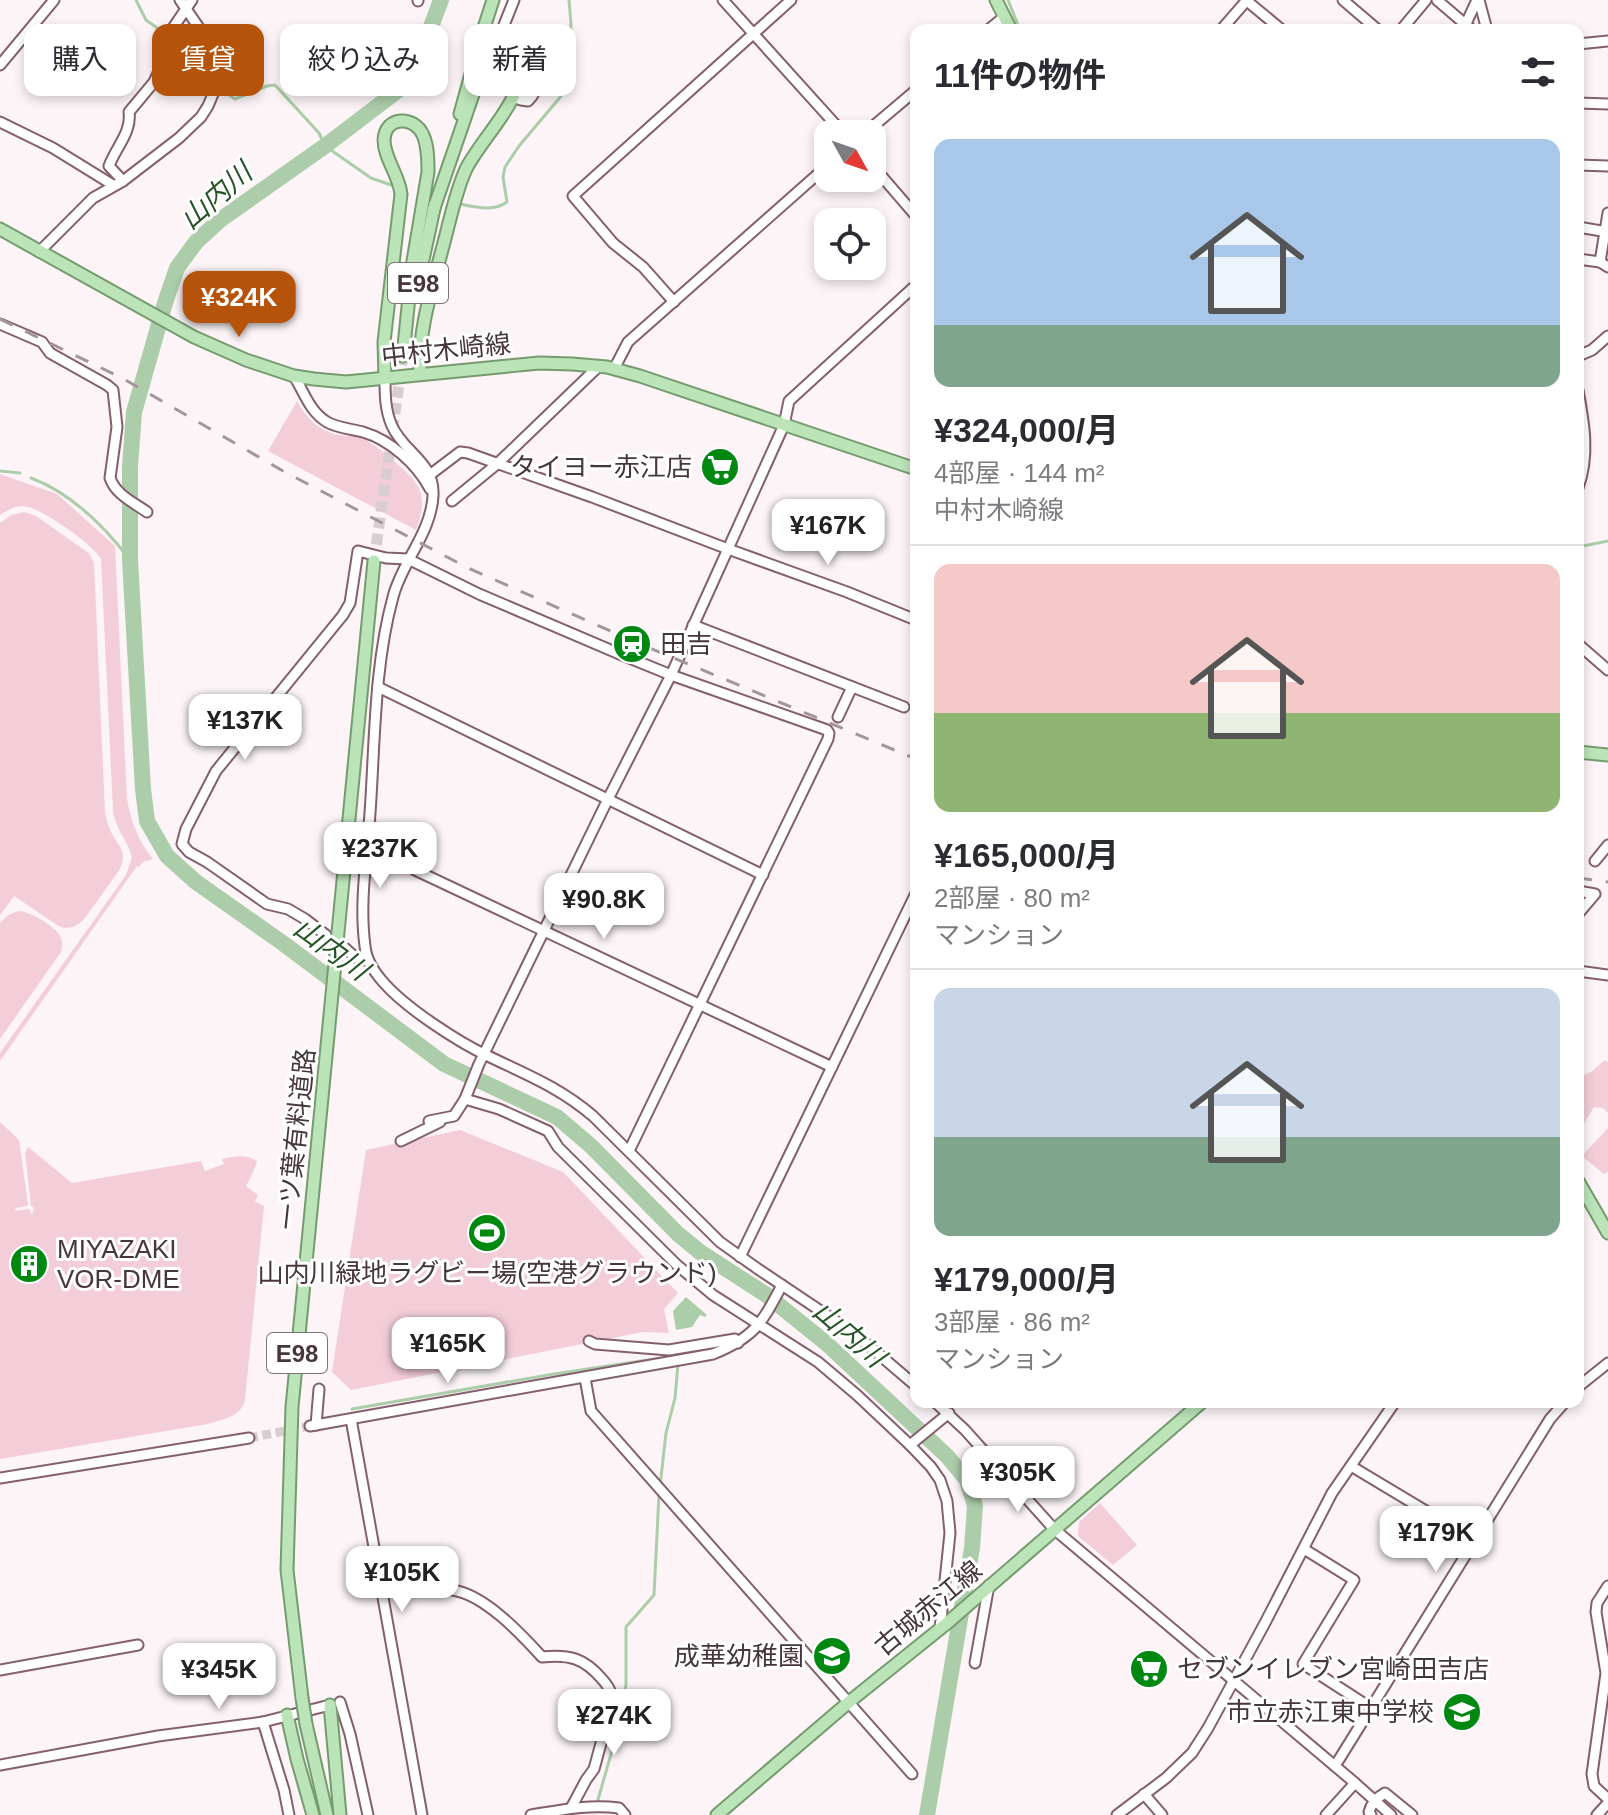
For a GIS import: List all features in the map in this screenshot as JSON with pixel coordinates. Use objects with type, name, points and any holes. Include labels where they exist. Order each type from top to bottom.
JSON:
[{"type":"main road","name":"E98","points":[[385,378],[384,342],[401,194],[384,138],[387,128],[395,121],[411,122],[423,135],[428,156],[403,356],[433,211],[493,0]]},
{"type":"main road","points":[[996,0],[1008,24]]},
{"type":"main road","points":[[420,374],[419,354],[426,309],[456,196],[473,156],[514,97],[521,67],[514,57],[508,54],[493,56],[479,77],[433,211]]},
{"type":"main road","name":"中村木崎線","points":[[0,229],[217,349],[294,376],[346,382],[539,363],[599,366],[640,376],[910,467]]},
{"type":"main road","name":"一ツ葉有料道路","points":[[327,1815],[306,1724],[287,1570],[291,1421],[330,1009],[340,952],[374,561]]},
{"type":"main road","points":[[1584,753],[1608,755]]},
{"type":"main road","points":[[1584,1191],[1608,1233]]},
{"type":"main road","name":"古城赤江線","points":[[717,1815],[943,1626],[1195,1408]]},
{"type":"main road","points":[[335,1704],[340,1815]]},
{"type":"main road","points":[[287,1715],[313,1815]]},
{"type":"street","points":[[0,65],[54,0]]},
{"type":"street","points":[[39,252],[87,203],[179,138],[208,106],[213,94],[214,60],[204,35],[180,0]]},
{"type":"street","points":[[118,183],[109,166],[130,120],[129,112],[154,82],[159,71],[162,44],[192,0]]},
{"type":"street","points":[[514,0],[504,25],[505,34],[527,51],[537,73],[538,88],[528,101],[514,97]]},
{"type":"street","points":[[723,0],[831,120]]},
{"type":"street","points":[[674,302],[643,267],[613,243],[573,196],[791,0]]},
{"type":"street","points":[[1226,24],[1247,0],[1275,24]]},
{"type":"street","points":[[1343,0],[1371,24]]},
{"type":"street","points":[[1406,24],[1426,0]]},
{"type":"street","points":[[1437,0],[1463,24]]},
{"type":"street","points":[[1469,24],[1478,0]]},
{"type":"street","points":[[1478,0],[1485,24]]},
{"type":"street","points":[[995,24],[1004,17]]},
{"type":"street","points":[[1584,43],[1608,41]]},
{"type":"street","points":[[881,120],[910,95]]},
{"type":"street","points":[[1584,103],[1608,104]]},
{"type":"street","points":[[0,122],[118,183]]},
{"type":"street","points":[[1584,165],[1608,166]]},
{"type":"street","points":[[614,369],[628,342],[814,177]]},
{"type":"street","points":[[886,181],[910,209]]},
{"type":"street","points":[[1584,260],[1604,265],[1608,213]]},
{"type":"street","points":[[1584,228],[1606,232]]},
{"type":"street","points":[[401,1141],[454,1116],[466,1096],[671,675],[784,425],[789,401],[910,290]]},
{"type":"street","points":[[0,324],[42,342],[50,353],[113,390],[117,427],[110,478],[116,491],[147,512]]},
{"type":"street","points":[[1584,353],[1608,336]]},
{"type":"street","points":[[452,501],[497,464],[599,366]]},
{"type":"street","points":[[294,376],[312,410],[328,423],[386,441],[426,481],[434,495]]},
{"type":"street","points":[[385,378],[386,405],[393,428],[431,474],[434,495],[429,520],[396,582],[386,621],[362,904],[368,961],[382,982],[399,998],[482,1059],[559,1090],[593,1116],[710,1232],[780,1289],[855,1334],[910,1381]]},
{"type":"street","points":[[1584,439],[1584,465]]},
{"type":"street","points":[[431,474],[460,452],[468,453],[910,618]]},
{"type":"street","points":[[326,935],[288,909],[267,904],[189,852],[182,844],[186,829],[216,771],[343,615],[350,603],[358,551],[386,558],[408,559],[491,600],[671,675],[827,730],[828,739],[629,1151]]},
{"type":"street","points":[[693,625],[904,707]]},
{"type":"street","points":[[1584,649],[1608,670]]},
{"type":"street","points":[[378,687],[763,875]]},
{"type":"street","points":[[838,717],[852,687]]},
{"type":"street","points":[[369,823],[400,859],[415,870],[832,1067]]},
{"type":"street","points":[[1595,861],[1608,845]]},
{"type":"street","points":[[1584,892],[1595,894],[1584,907]]},
{"type":"street","points":[[740,1257],[910,905]]},
{"type":"street","points":[[340,952],[368,961]]},
{"type":"street","points":[[1584,972],[1608,975]]},
{"type":"street","points":[[466,1096],[548,1131],[558,1147],[677,1265],[713,1295],[761,1322],[818,1362],[931,1467],[944,1488],[950,1533],[943,1626]]},
{"type":"street","points":[[429,1121],[454,1116]]},
{"type":"street","points":[[319,1389],[313,1425],[713,1354],[745,1339],[761,1322],[780,1289]]},
{"type":"street","points":[[589,1341],[669,1350],[735,1339],[738,1343]]},
{"type":"street","points":[[1584,1382],[1608,1363]]},
{"type":"street","points":[[585,1378],[591,1411],[912,1774]]},
{"type":"street","points":[[943,1408],[1054,1529],[1391,1815]]},
{"type":"street","points":[[1117,1815],[1166,1778],[1192,1753],[1332,1493],[1391,1408]]},
{"type":"street","points":[[1335,1766],[1560,1408]]},
{"type":"street","points":[[910,1445],[949,1413]]},
{"type":"street","points":[[351,1419],[422,1815]]},
{"type":"street","points":[[0,1478],[249,1438]]},
{"type":"street","points":[[1351,1466],[1476,1541]]},
{"type":"street","points":[[1304,1549],[1354,1580],[1303,1664],[1371,1708]]},
{"type":"street","points":[[1597,1815],[1608,1801],[1594,1786],[1592,1774],[1606,1673],[1604,1630],[1596,1612],[1597,1603],[1608,1586]]},
{"type":"street","points":[[975,1663],[986,1587]]},
{"type":"street","points":[[452,1590],[463,1591],[499,1615],[542,1657],[580,1659],[612,1693],[594,1769],[571,1808]]},
{"type":"street","points":[[0,1670],[138,1645]]},
{"type":"street","points":[[0,1765],[158,1736],[263,1722],[335,1704],[350,1734],[368,1815]]},
{"type":"street","points":[[263,1722],[289,1815]]},
{"type":"street","points":[[1326,1815],[1355,1783]]},
{"type":"street","points":[[1371,1815],[1371,1807],[1385,1793],[1412,1815]]},
{"type":"street","points":[[1144,1794],[1162,1815]]},
{"type":"street","points":[[531,1815],[600,1806],[619,1808],[625,1815]]},
{"type":"shaded area","points":[[297,401],[319,427],[367,441],[411,477],[422,499],[416,530],[268,451]]},
{"type":"shaded area","points":[[0,474],[57,494],[115,546],[127,799],[136,830],[153,859],[137,866],[0,1061],[0,1053],[126,875],[132,857],[113,812],[101,559],[88,545],[41,512],[23,506],[0,515]]},
{"type":"shaded area","points":[[24,512],[36,516],[89,553],[94,563],[105,812],[123,857],[120,869],[85,918],[67,928],[60,927],[14,896],[0,915],[0,523],[11,515]]},
{"type":"shaded area","points":[[18,911],[50,926],[60,935],[62,947],[0,1039],[0,923]]},
{"type":"shaded area","points":[[1605,1060],[1608,1062],[1608,1113],[1603,1108],[1594,1107],[1584,1124],[1584,1075]]},
{"type":"shaded area","points":[[0,1122],[19,1140],[28,1204],[15,1211],[29,1209],[32,1215],[34,1208],[31,1206],[25,1153],[28,1147],[72,1183],[201,1161],[205,1171],[224,1164],[222,1159],[236,1156],[257,1161],[246,1186],[258,1195],[255,1201],[264,1206],[245,1400],[240,1410],[208,1424],[0,1459]]},
{"type":"shaded area","points":[[1608,1128],[1608,1172],[1604,1174],[1584,1158]]},
{"type":"shaded area","name":"山内川緑地ラグビー場(空港グラウンド)","points":[[460,1130],[563,1172],[678,1293],[664,1309],[669,1333],[643,1332],[351,1390],[332,1372],[366,1150]]},
{"type":"shaded area","points":[[686,1297],[707,1315],[700,1315],[692,1327],[676,1330],[673,1311]]},
{"type":"shaded area","points":[[1100,1503],[1137,1545],[1113,1565],[1078,1536],[1079,1522]]},
{"type":"waterway","points":[[136,0],[146,20],[152,24]]},
{"type":"waterway","name":"山内川","points":[[441,0],[409,79],[325,146],[220,220],[196,242],[177,268],[134,412],[130,466],[130,560],[147,821],[167,856],[196,882],[444,1064],[557,1117],[591,1146],[678,1234],[765,1294],[826,1343],[947,1456],[967,1480],[975,1506],[972,1548],[927,1815]]},
{"type":"waterway","points":[[460,204],[490,208],[507,202],[503,177],[505,167],[562,95],[570,53],[569,0]]},
{"type":"waterway","points":[[1008,0],[1018,24]]},
{"type":"waterway","points":[[264,87],[275,85],[319,133],[325,146],[371,178],[394,186]]},
{"type":"waterway","points":[[230,96],[235,99],[242,96]]},
{"type":"waterway","points":[[0,471],[20,473]]},
{"type":"waterway","points":[[31,478],[60,492],[86,512],[130,560]]},
{"type":"waterway","points":[[1584,546],[1608,541]]},
{"type":"waterway","points":[[352,1409],[668,1357]]},
{"type":"waterway","points":[[660,1486],[678,1364]]},
{"type":"waterway","points":[[597,1803],[620,1723],[626,1684],[626,1627],[654,1595],[659,1494]]},
{"type":"tunnel","points":[[374,561],[403,356]]},
{"type":"tunnel","points":[[249,1438],[310,1426]]},
{"type":"railway","points":[[0,319],[122,378],[283,471],[468,568],[633,641],[910,756]]},
{"type":"railway","points":[[1584,879],[1608,882]]},
{"type":"place","name":"タイヨー赤江店","points":[[720,467]]},
{"type":"place","name":"田吉","points":[[632,644]]},
{"type":"place","name":"山内川緑地ラグビー場(空港グラウンド)","points":[[487,1233]]},
{"type":"place","name":"MIYAZAKI VOR-DME","points":[[29,1264]]},
{"type":"place","name":"成華幼稚園","points":[[832,1656]]},
{"type":"place","name":"セブンイレブン宮崎田吉店","points":[[1149,1669]]},
{"type":"place","name":"市立赤江東中学校","points":[[1462,1712]]}]
